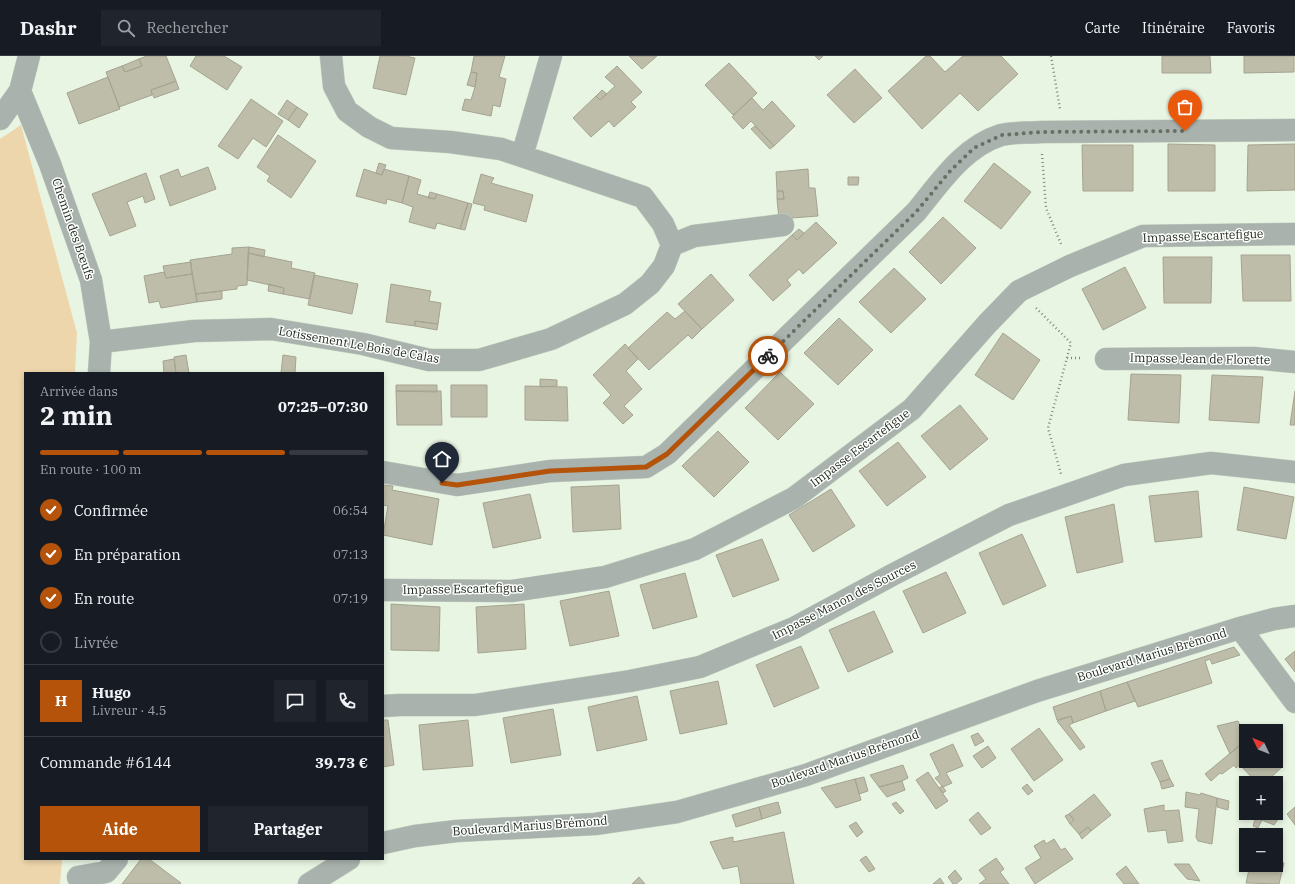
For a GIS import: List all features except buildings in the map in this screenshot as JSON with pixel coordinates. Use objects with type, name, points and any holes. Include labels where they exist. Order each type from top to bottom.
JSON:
[{"type":"street","points":[[0,119],[20,91],[29,56]]},
{"type":"street","points":[[331,56],[334,86],[347,111],[369,127],[391,138],[450,142],[501,149],[643,197],[663,224],[672,245],[694,236],[783,226]]},
{"type":"street","points":[[522,156],[550,56]]},
{"type":"street","name":"Chemin des Bœufs","points":[[20,91],[50,164],[92,280],[101,342],[99,372]]},
{"type":"street","points":[[384,472],[457,485],[550,471],[646,467],[667,454],[904,224],[951,170],[974,148],[1002,135],[1060,132],[1295,130]]},
{"type":"street","name":"Impasse Escartefigue","points":[[384,590],[512,591],[605,577],[695,549],[794,498],[912,409],[987,324],[1019,291],[1070,266],[1143,236],[1295,234]]},
{"type":"street","name":"Lotissement Le Bois de Calas","points":[[101,342],[194,331],[271,329],[363,344],[429,360],[479,360],[551,339],[625,304],[650,284],[664,266],[672,245]]},
{"type":"street","name":"Impasse Jean de Florette","points":[[1106,358],[1253,358],[1295,362]]},
{"type":"street","name":"Impasse Manon des Sources","points":[[384,706],[475,705],[630,681],[700,667],[794,628],[894,574],[1009,515],[1124,475],[1211,463],[1295,472]]},
{"type":"street","name":"Boulevard Marius Brémond","points":[[384,843],[415,836],[457,831],[595,824],[677,812],[806,775],[1037,691],[1240,628],[1274,619],[1295,616]]},
{"type":"street","points":[[1240,628],[1295,702]]},
{"type":"street","points":[[78,877],[106,872],[116,860]]},
{"type":"street","points":[[309,884],[347,860]]},
{"type":"path","points":[[1051,56],[1061,118],[1060,132]]},
{"type":"path","points":[[1043,177],[1046,208],[1070,266]]},
{"type":"path","points":[[1019,291],[1071,343],[1048,428],[1067,495]]},
{"type":"shaded area","points":[[21,125],[77,333],[75,372],[24,372],[24,860],[62,860],[60,884],[0,884],[0,139]]},
{"type":"way so far","points":[[768,356],[916,212],[951,170],[974,148],[1002,135],[1041,132],[1185,131]]},
{"type":"route","points":[[442,483],[457,485],[550,471],[646,467],[667,454],[768,356]]}]
